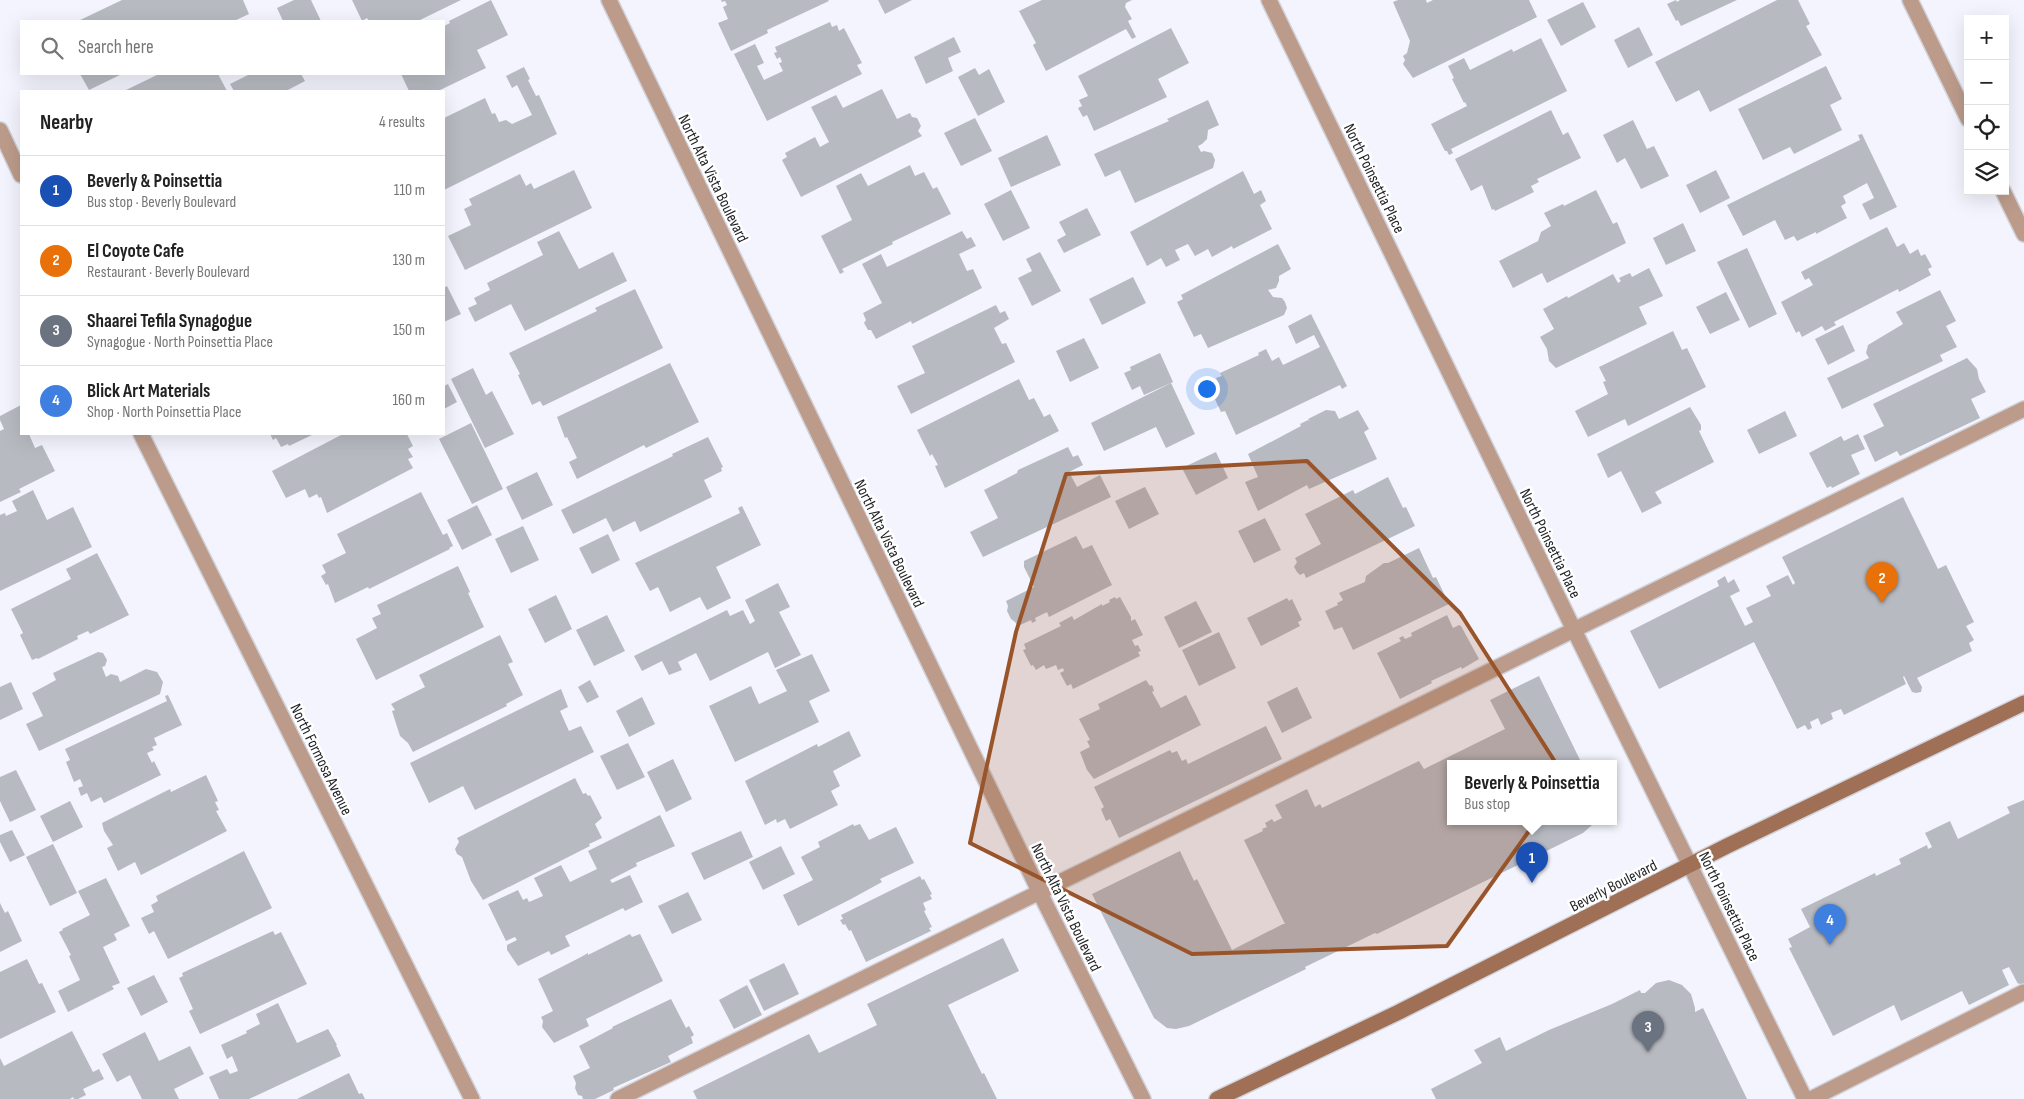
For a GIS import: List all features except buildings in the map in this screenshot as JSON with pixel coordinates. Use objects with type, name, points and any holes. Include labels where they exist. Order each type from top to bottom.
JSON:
[{"type":"main road","name":"Beverly Boulevard","points":[[1217,1099],[1399,1012],[1690,865],[2024,703]]},
{"type":"street","name":"North Alta Vista Boulevard","points":[[609,0],[1040,893],[1143,1099]]},
{"type":"street","name":"North Poinsettia Place","points":[[1269,0],[1574,630],[1806,1099]]},
{"type":"street","points":[[1910,0],[1964,111]]},
{"type":"street","points":[[0,130],[20,173]]},
{"type":"street","points":[[2005,195],[2024,234]]},
{"type":"street","points":[[618,1099],[2024,409]]},
{"type":"street","name":"North Formosa Avenue","points":[[142,435],[472,1099]]},
{"type":"street","points":[[1811,1099],[2024,992]]},
{"type":"highlighted area","points":[[1307,461],[1460,613],[1566,779],[1447,946],[1192,954],[970,843],[1016,632],[1066,474]]},
{"type":"place","name":"El Coyote Cafe","points":[[1882,603]]},
{"type":"place","name":"Beverly & Poinsettia","points":[[1532,883]]},
{"type":"place","name":"Blick Art Materials","points":[[1830,945]]},
{"type":"place","name":"Shaarei Tefila Synagogue","points":[[1648,1052]]}]
